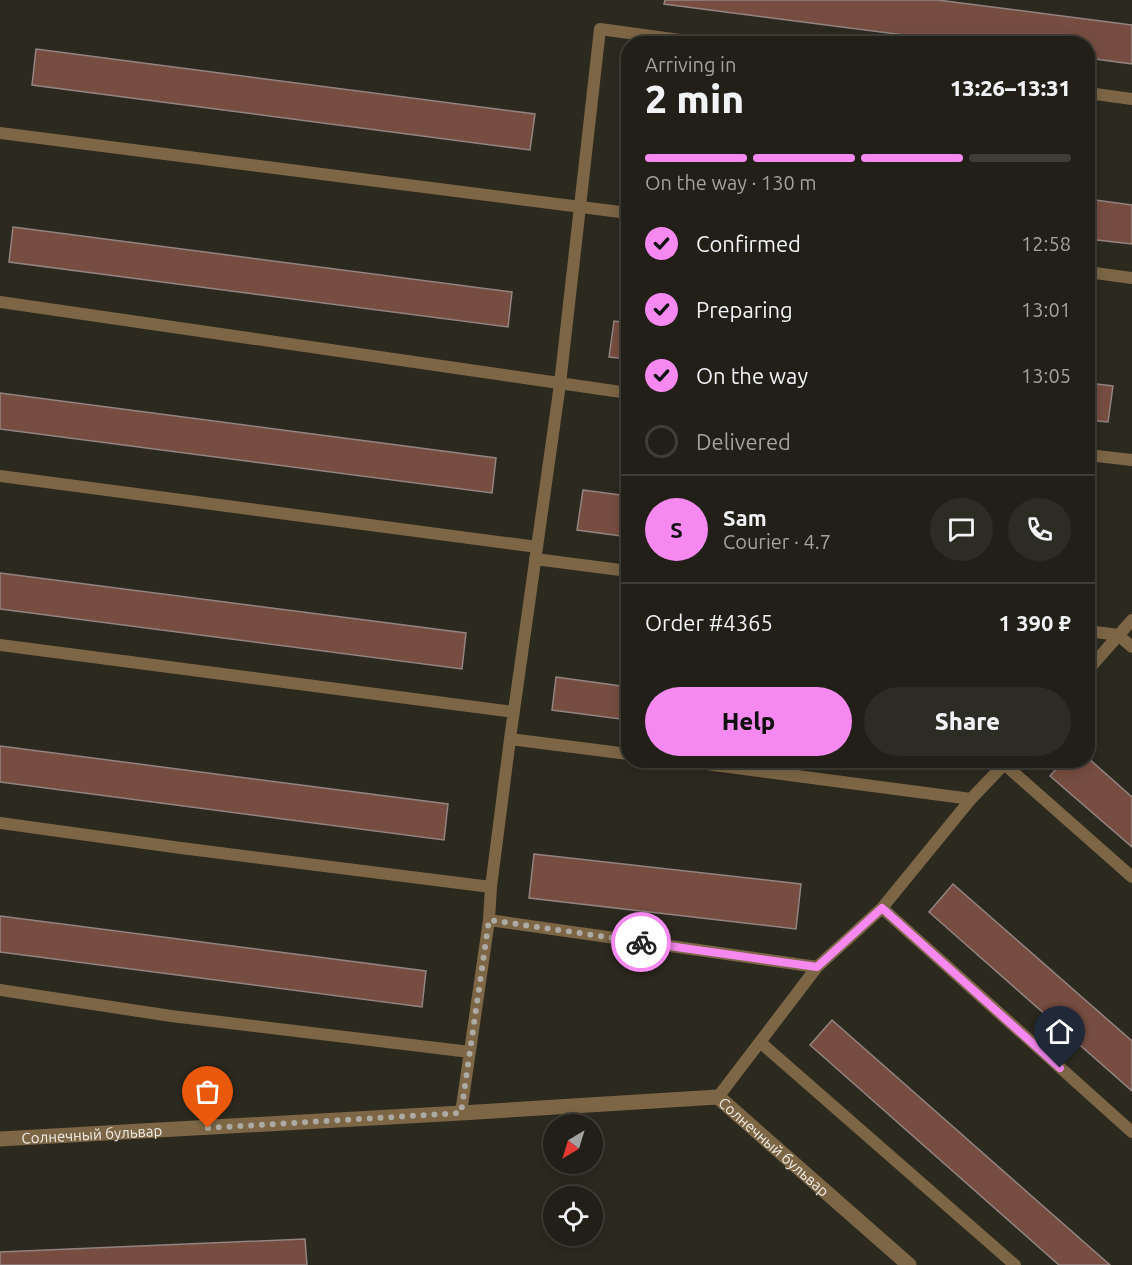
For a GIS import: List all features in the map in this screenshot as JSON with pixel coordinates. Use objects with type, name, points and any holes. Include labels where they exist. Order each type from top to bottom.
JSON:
[{"type":"street","name":"Солнечный бульвар","points":[[0,1139],[718,1097],[909,1265]]},
{"type":"lane","points":[[461,1113],[560,384],[600,29],[651,36]]},
{"type":"lane","points":[[1095,94],[1132,99]]},
{"type":"lane","points":[[0,133],[621,212]]},
{"type":"lane","points":[[1095,273],[1132,278]]},
{"type":"lane","points":[[0,302],[621,392]]},
{"type":"lane","points":[[1095,455],[1132,460]]},
{"type":"lane","points":[[0,476],[536,553],[621,570]]},
{"type":"lane","points":[[1095,662],[1132,620]]},
{"type":"lane","points":[[1095,632],[1118,635],[1132,647]]},
{"type":"lane","points":[[0,645],[514,712]]},
{"type":"lane","points":[[510,739],[621,753]]},
{"type":"lane","points":[[737,768],[971,799]]},
{"type":"lane","points":[[718,1097],[817,967],[882,908],[971,799],[1000,768]]},
{"type":"lane","points":[[1013,768],[1132,877]]},
{"type":"lane","points":[[0,823],[491,887]]},
{"type":"lane","points":[[882,908],[1132,1132]]},
{"type":"lane","points":[[489,920],[817,967]]},
{"type":"lane","points":[[0,990],[171,1016],[470,1052]]},
{"type":"lane","points":[[760,1042],[1015,1265]]},
{"type":"building","points":[[665,0],[938,0],[1132,25],[1132,64],[1095,59],[1095,36],[912,36],[664,4]]},
{"type":"building","points":[[36,49],[535,114],[530,150],[32,85]]},
{"type":"building","points":[[1095,200],[1132,205],[1132,244],[1095,240]]},
{"type":"building","points":[[13,227],[512,292],[508,327],[9,262]]},
{"type":"building","points":[[614,321],[621,322],[621,358],[609,357]]},
{"type":"building","points":[[1095,384],[1113,386],[1108,422],[1095,421]]},
{"type":"building","points":[[0,393],[496,458],[492,493],[0,429]]},
{"type":"building","points":[[583,490],[621,495],[621,536],[577,530]]},
{"type":"building","points":[[0,573],[466,633],[462,669],[0,609]]},
{"type":"building","points":[[556,677],[621,686],[621,719],[552,710]]},
{"type":"building","points":[[0,746],[448,804],[444,840],[0,782]]},
{"type":"building","points":[[1095,764],[1132,797],[1132,847],[1050,776],[1057,768],[1095,768]]},
{"type":"building","points":[[534,854],[801,884],[796,929],[529,898]]},
{"type":"building","points":[[953,884],[1132,1041],[1132,1091],[929,912]]},
{"type":"building","points":[[0,916],[426,971],[422,1007],[0,952]]},
{"type":"building","points":[[832,1020],[1110,1265],[1059,1265],[810,1045]]},
{"type":"building","points":[[305,1239],[307,1265],[0,1265],[0,1252]]},
{"type":"way so far","points":[[208,1128],[461,1113],[489,920],[641,942]]},
{"type":"route","points":[[641,942],[817,967],[882,908],[1060,1068]]}]
